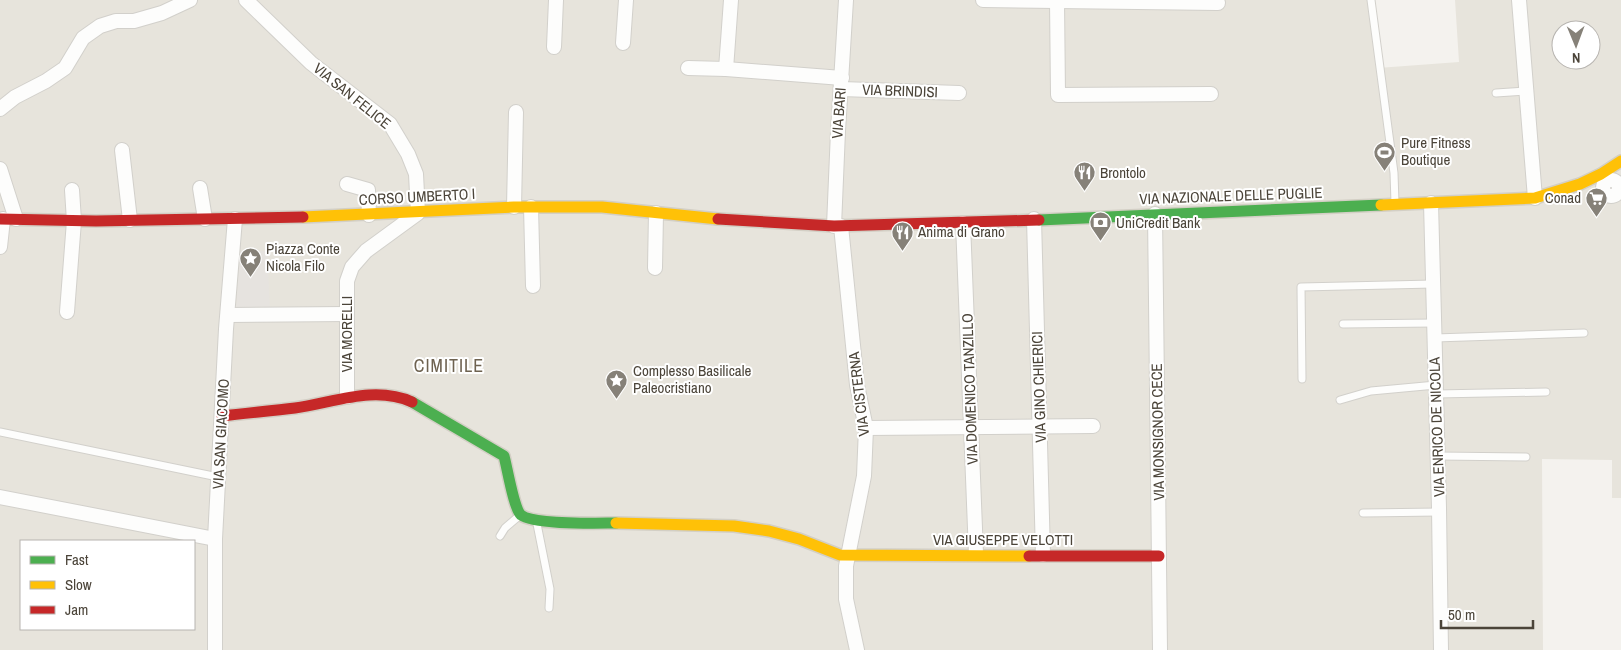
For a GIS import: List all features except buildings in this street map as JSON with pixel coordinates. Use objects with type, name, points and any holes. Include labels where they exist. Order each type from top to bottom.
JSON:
[{"type":"main road","name":"VIA NAZIONALE DELLE PUGLIE","points":[[837,226],[1034,220],[1535,198],[1576,188],[1621,161]]},
{"type":"main road","name":"CORSO UMBERTO I","points":[[6,219],[74,221],[235,219],[418,213],[531,206],[602,207],[706,218],[837,226]]},
{"type":"main road","points":[[222,416],[297,408],[348,397],[381,395],[405,399],[504,456],[516,506],[521,515]]},
{"type":"main road","name":"VIA GIUSEPPE VELOTTI","points":[[521,515],[537,521],[734,526],[769,531],[799,539],[840,555],[1159,556]]},
{"type":"street","points":[[0,109],[15,97],[46,81],[65,68],[83,38],[100,26],[116,21],[134,21],[162,13],[190,0]]},
{"type":"street","name":"VIA SAN FELICE","points":[[246,0],[311,63],[390,124],[408,154],[416,174],[418,213]]},
{"type":"street","points":[[554,47],[556,0]]},
{"type":"street","points":[[623,43],[626,0]]},
{"type":"street","points":[[726,69],[730,0]]},
{"type":"street","name":"VIA BARI","points":[[837,226],[838,130],[846,0]]},
{"type":"street","points":[[983,0],[1218,3]]},
{"type":"street","points":[[1519,0],[1535,198]]},
{"type":"street","points":[[1057,1],[1058,95],[1211,94]]},
{"type":"street","name":"VIA BRINDISI","points":[[688,68],[726,69],[841,84],[959,93]]},
{"type":"street","points":[[514,207],[516,112]]},
{"type":"street","points":[[122,150],[130,220]]},
{"type":"street","points":[[1576,188],[1615,192],[1621,167]]},
{"type":"street","points":[[0,169],[6,219],[0,247]]},
{"type":"street","points":[[346,184],[368,190],[369,215]]},
{"type":"street","points":[[200,188],[205,219]]},
{"type":"street","points":[[67,312],[74,221],[72,190]]},
{"type":"street","name":"VIA ENRICO DE NICOLA","points":[[1431,204],[1441,650]]},
{"type":"street","points":[[531,206],[533,286]]},
{"type":"street","name":"VIA MORELLI","points":[[348,397],[347,281],[352,267],[366,251],[418,213]]},
{"type":"street","points":[[655,268],[656,213]]},
{"type":"street","name":"VIA MONSIGNOR CECE","points":[[1156,214],[1160,650]]},
{"type":"street","name":"VIA SAN GIACOMO","points":[[215,650],[215,539],[235,219]]},
{"type":"street","name":"VIA GINO CHIERICI","points":[[1034,220],[1043,555]]},
{"type":"street","name":"VIA DOMENICO TANZILLO","points":[[964,222],[976,554]]},
{"type":"street","name":"VIA CISTERNA","points":[[837,226],[857,385],[866,428],[864,476],[848,555],[846,599],[857,650]]},
{"type":"street","points":[[228,315],[347,314]]},
{"type":"street","points":[[866,428],[1093,426]]},
{"type":"street","points":[[0,497],[215,539]]},
{"type":"lane","points":[[1371,0],[1393,165],[1395,204]]},
{"type":"lane","points":[[1496,93],[1526,91]]},
{"type":"lane","points":[[1302,379],[1301,287],[1433,284]]},
{"type":"lane","points":[[1343,324],[1434,323]]},
{"type":"lane","points":[[1435,338],[1584,333]]},
{"type":"lane","points":[[1340,400],[1371,391],[1546,392]]},
{"type":"lane","points":[[0,432],[218,477]]},
{"type":"lane","points":[[1438,456],[1526,458]]},
{"type":"lane","points":[[1363,513],[1439,512]]},
{"type":"lane","points":[[500,536],[505,528],[521,515]]},
{"type":"lane","points":[[537,521],[549,582],[549,608]]},
{"type":"shaded area","points":[[0,0],[1369,0],[1378,68],[1459,62],[1455,0],[1621,0],[1621,498],[1612,498],[1612,460],[1542,459],[1543,650],[0,650]]},
{"type":"shaded area","points":[[240,251],[267,251],[270,310],[236,310]]},
{"type":"traffic: fast","points":[[1039,220],[1381,205]]},
{"type":"traffic: fast","points":[[412,402],[504,456],[513,497],[521,515],[552,522],[616,523]]},
{"type":"traffic: slow","points":[[1381,205],[1535,198],[1580,184],[1601,174],[1621,161]]},
{"type":"traffic: slow","points":[[303,217],[514,207],[602,207],[718,219]]},
{"type":"traffic: slow","points":[[616,523],[734,526],[769,531],[799,539],[840,555],[1029,556]]},
{"type":"traffic: jam","points":[[0,219],[96,221],[303,217]]},
{"type":"traffic: jam","points":[[718,219],[834,226],[1039,220]]},
{"type":"traffic: jam","points":[[222,416],[295,408],[368,395],[398,397],[412,402]]},
{"type":"traffic: jam","points":[[1029,556],[1159,556]]},
{"type":"place","name":"Pure Fitness Boutique","points":[[1385,171]]},
{"type":"place","name":"Brontolo","points":[[1084,192]]},
{"type":"place","name":"Conad","points":[[1597,217]]},
{"type":"place","name":"UniCredit Bank","points":[[1100,242]]},
{"type":"place","name":"Anima di Grano","points":[[902,251]]},
{"type":"place","name":"Piazza Conte Nicola Filo","points":[[250,277]]},
{"type":"place","name":"Complesso Basilicale Paleocristiano","points":[[617,399]]},
{"type":"district","name":"CIMITILE","points":[[449,366]]}]
